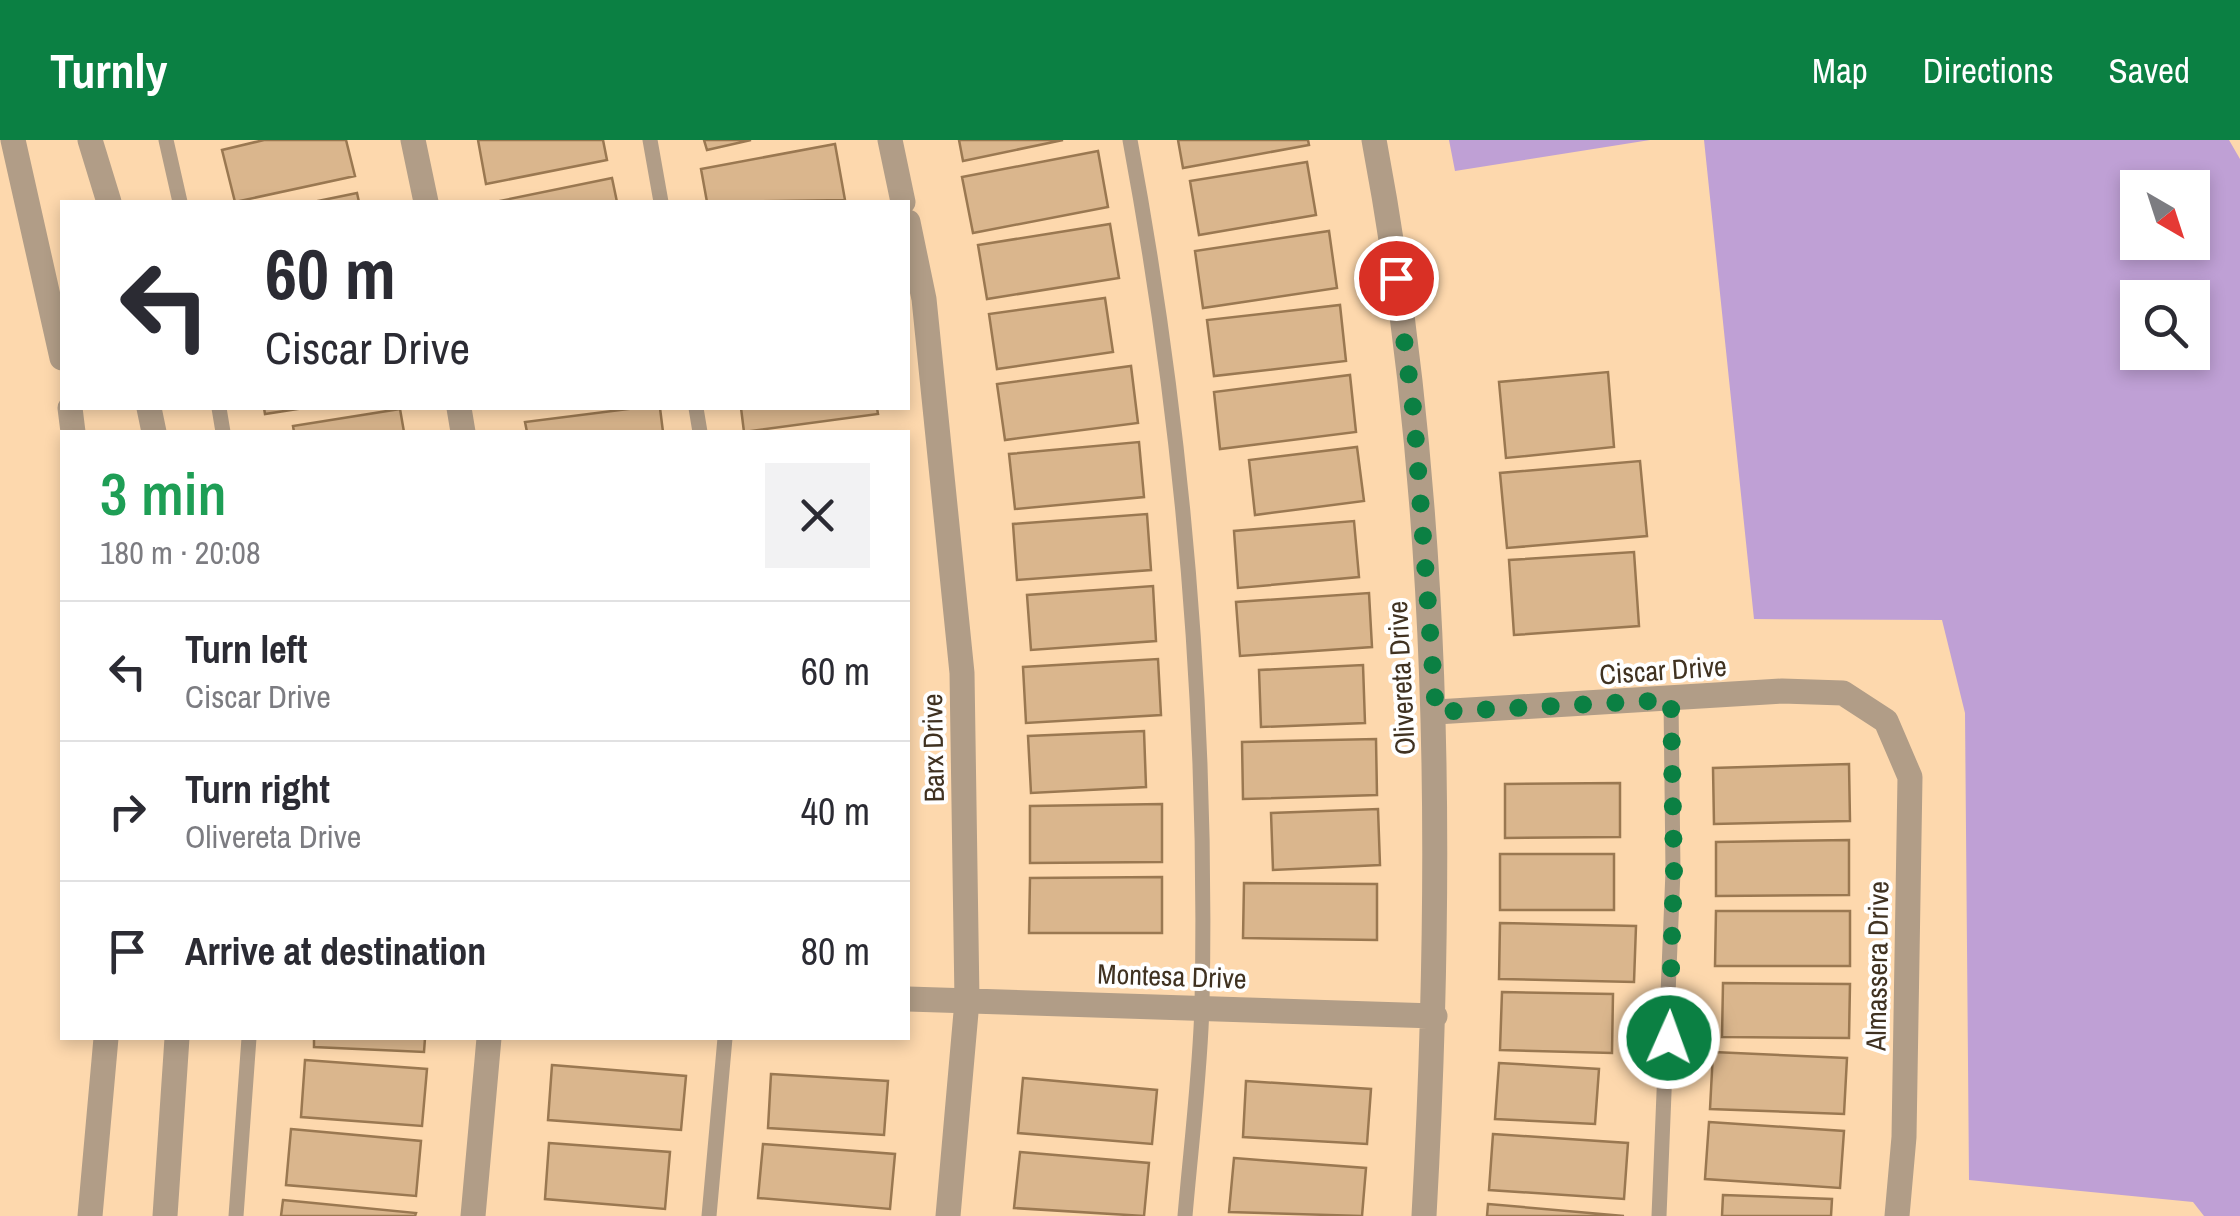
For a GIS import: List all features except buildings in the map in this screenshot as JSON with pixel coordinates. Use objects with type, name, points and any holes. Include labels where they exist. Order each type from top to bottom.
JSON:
[{"type":"street","points":[[13,140],[60,349]]},
{"type":"street","points":[[90,140],[108,200]]},
{"type":"street","points":[[413,140],[426,200]]},
{"type":"street","points":[[890,140],[903,200]]},
{"type":"street","name":"Olivereta Drive","points":[[1374,140],[1414,415],[1436,712],[1435,1016],[1424,1216]]},
{"type":"street","name":"Barx Drive","points":[[910,232],[924,298],[962,673],[967,1000],[948,1216]]},
{"type":"street","name":"Ciscar Drive","points":[[1436,712],[1782,692],[1842,693],[1886,721]]},
{"type":"street","name":"Almassera Drive","points":[[1886,721],[1910,777],[1904,1137],[1896,1216]]},
{"type":"street","name":"Montesa Drive","points":[[910,999],[1435,1016]]},
{"type":"street","points":[[90,1216],[106,1040]]},
{"type":"street","points":[[166,1216],[177,1040]]},
{"type":"street","points":[[473,1216],[488,1040]]},
{"type":"lane","points":[[166,140],[180,200]]},
{"type":"lane","points":[[650,140],[661,200]]},
{"type":"lane","points":[[1130,140],[1173,408],[1190,593],[1202,1006],[1186,1216]]},
{"type":"lane","points":[[1658,1216],[1674,871],[1671,700]]},
{"type":"lane","points":[[236,1216],[249,1040]]},
{"type":"lane","points":[[710,1216],[725,1040]]},
{"type":"shaded area","points":[[1449,140],[1650,140],[1455,171]]},
{"type":"shaded area","points":[[1704,140],[2229,140],[2240,159],[2240,1216],[2204,1216],[2193,1202],[1969,1180],[1965,713],[1942,620],[1754,619]]},
{"type":"route","points":[[1396,278],[1414,415],[1436,712],[1671,700],[1674,871],[1669,1038]]}]
